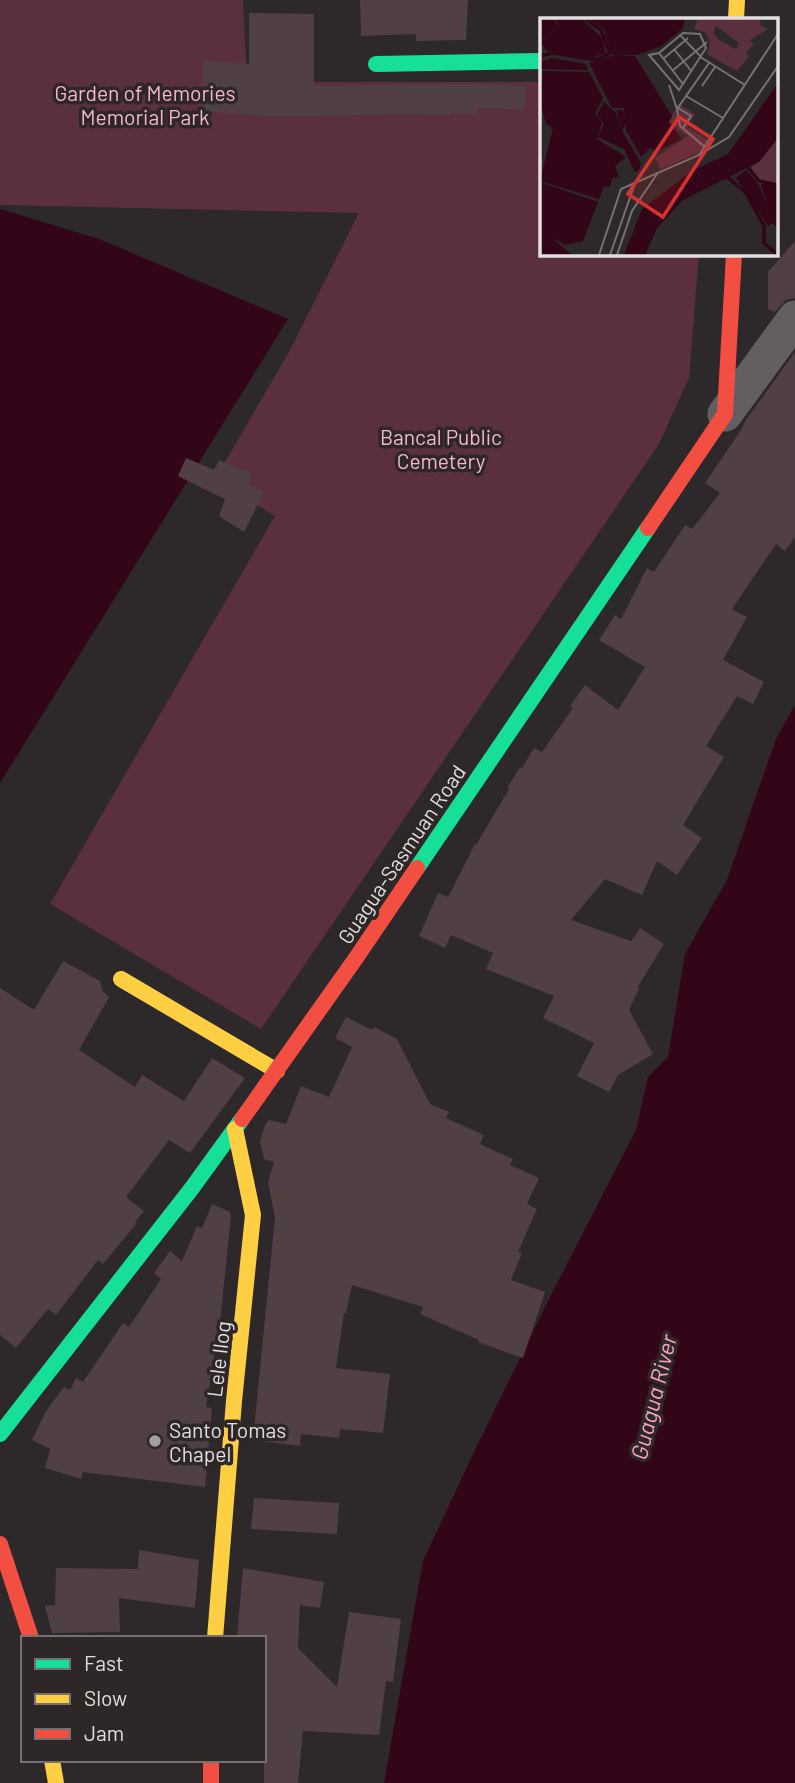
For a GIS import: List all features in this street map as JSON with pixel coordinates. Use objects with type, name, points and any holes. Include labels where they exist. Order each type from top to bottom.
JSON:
[{"type":"main road","points":[[736,18],[737,0]]},
{"type":"main road","points":[[376,64],[540,61]]},
{"type":"main road","points":[[725,414],[734,256]]},
{"type":"main road","name":"Guagua-Sasmuan Road","points":[[0,1434],[192,1188],[277,1071],[725,414]]},
{"type":"main road","points":[[121,979],[277,1071]]},
{"type":"main road","name":"Lele Ilog","points":[[215,1636],[233,1401],[253,1215],[235,1129]]},
{"type":"main road","points":[[0,1544],[30,1636]]},
{"type":"main road","points":[[52,1762],[56,1783]]},
{"type":"main road","points":[[211,1762],[211,1783]]},
{"type":"street","points":[[725,414],[795,318]]},
{"type":"green space","name":"Bancal Public Cemetery","points":[[0,0],[243,0],[247,82],[540,82],[540,256],[699,256],[689,378],[659,444],[261,1029],[50,904],[275,516],[215,479],[289,352],[359,213],[0,205]]},
{"type":"water","points":[[0,209],[99,239],[288,319],[0,783]]},
{"type":"water","name":"Guagua River","points":[[795,705],[795,1783],[384,1783],[423,1561],[550,1297],[636,1130],[648,1077],[668,1057],[685,954],[727,880],[776,739]]},
{"type":"building","points":[[360,0],[468,0],[466,40],[416,41],[416,34],[361,36]]},
{"type":"building","points":[[249,13],[314,14],[314,86],[526,86],[524,110],[477,108],[477,114],[279,117],[201,111],[204,61],[249,64]]},
{"type":"building","points":[[795,241],[795,298],[786,300],[775,312],[768,309],[768,272]]},
{"type":"building","points":[[795,352],[795,537],[785,551],[776,544],[732,609],[747,617],[723,660],[764,682],[753,704],[737,696],[706,746],[724,757],[683,825],[702,838],[677,875],[657,861],[642,895],[605,879],[571,920],[631,941],[640,928],[664,944],[637,988],[639,989],[629,1010],[653,1054],[618,1075],[609,1092],[577,1076],[594,1043],[543,1018],[554,996],[486,969],[493,953],[451,935],[445,948],[419,936],[438,893],[448,897],[520,767],[522,768],[534,748],[542,752],[573,708],[570,706],[585,685],[618,710],[645,667],[599,640],[615,615],[621,619],[647,568],[654,572],[685,525],[692,529],[720,493],[705,483]]},
{"type":"building","points":[[186,458],[214,470],[219,460],[253,474],[248,485],[264,492],[244,532],[219,516],[225,499],[178,476]]},
{"type":"building","points":[[63,961],[100,981],[102,990],[109,997],[79,1050],[135,1087],[142,1075],[184,1101],[212,1058],[245,1078],[190,1153],[169,1140],[126,1197],[144,1211],[135,1222],[137,1223],[103,1264],[98,1260],[56,1315],[48,1309],[16,1348],[0,1335],[0,988],[34,1010]]},
{"type":"building","points":[[346,1017],[397,1039],[430,1104],[449,1112],[446,1118],[484,1135],[480,1144],[513,1159],[510,1165],[539,1178],[527,1204],[537,1209],[518,1252],[522,1253],[511,1280],[545,1292],[523,1358],[478,1342],[479,1340],[420,1314],[423,1307],[352,1285],[344,1313],[336,1368],[390,1374],[383,1433],[340,1429],[339,1438],[301,1434],[300,1446],[253,1440],[275,1217],[268,1182],[274,1162],[264,1159],[260,1141],[269,1120],[286,1124],[301,1086],[329,1097],[352,1047],[335,1038]]},
{"type":"building","points":[[212,1204],[230,1212],[231,1216],[217,1351],[206,1407],[212,1408],[205,1487],[83,1472],[81,1479],[45,1468],[50,1449],[32,1440],[46,1411],[64,1387],[70,1390],[76,1378],[83,1382],[123,1323],[129,1327],[161,1279],[154,1273],[170,1251],[182,1261],[197,1226],[202,1228]]},
{"type":"building","points":[[254,1498],[339,1503],[337,1534],[251,1529]]},
{"type":"building","points":[[139,1550],[199,1560],[195,1608],[119,1598],[120,1632],[52,1633],[45,1606],[55,1605],[56,1568],[138,1569]]},
{"type":"building","points":[[243,1568],[324,1582],[320,1608],[300,1605],[298,1648],[337,1687],[349,1612],[401,1619],[393,1682],[386,1681],[379,1735],[303,1731],[298,1783],[264,1783],[266,1636],[237,1636]]},
{"type":"traffic: fast","points":[[376,64],[540,61]]},
{"type":"traffic: fast","points":[[417,868],[648,528]]},
{"type":"traffic: fast","points":[[0,1434],[192,1188],[242,1119]]},
{"type":"traffic: slow","points":[[736,18],[737,0]]},
{"type":"traffic: slow","points":[[121,979],[277,1071]]},
{"type":"traffic: slow","points":[[215,1636],[234,1401],[253,1215],[235,1129]]},
{"type":"traffic: slow","points":[[52,1762],[56,1783]]},
{"type":"traffic: jam","points":[[648,528],[725,414],[734,256]]},
{"type":"traffic: jam","points":[[242,1119],[417,868]]},
{"type":"traffic: jam","points":[[0,1544],[30,1636]]},
{"type":"traffic: jam","points":[[211,1762],[211,1783]]},
{"type":"place","name":"Santo Tomas Chapel","points":[[155,1441]]},
{"type":"park label","name":"Garden of Memories Memorial Park","points":[[145,104]]}]
